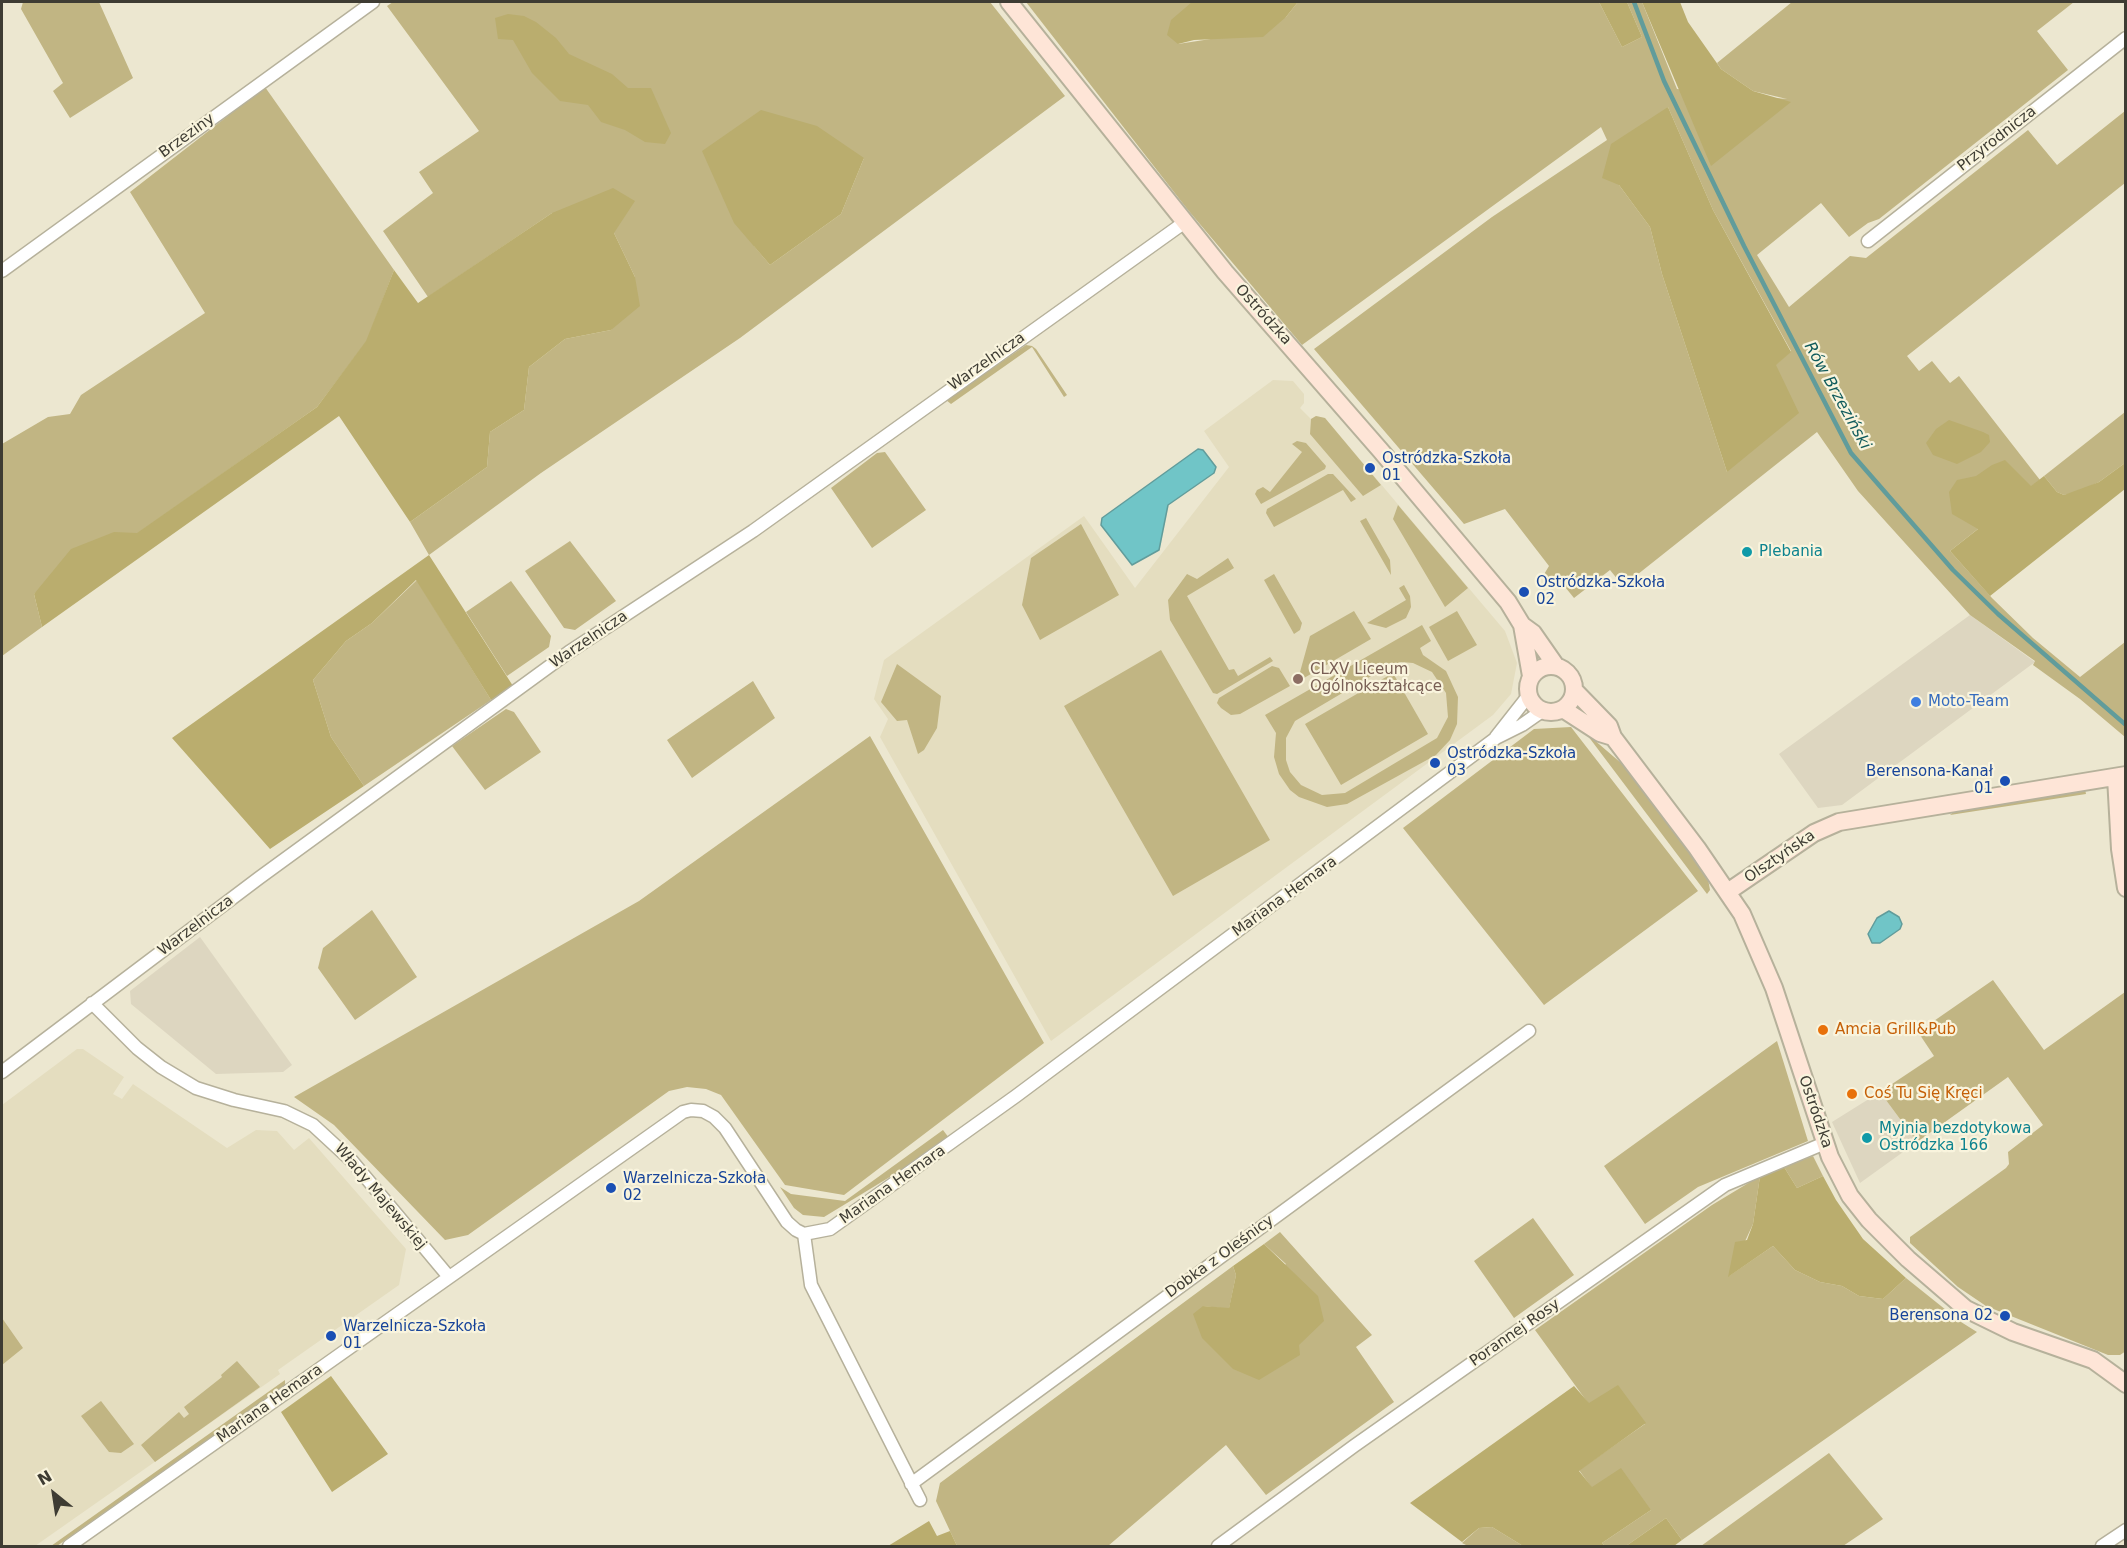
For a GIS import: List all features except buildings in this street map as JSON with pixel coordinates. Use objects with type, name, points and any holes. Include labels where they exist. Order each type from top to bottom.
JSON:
[{"type":"street","name":"Brzeziny","points":[[2,271],[373,2]]},
{"type":"street","name":"Ostródzka","points":[[1009,2],[1185,222],[1508,602],[1522,625],[1531,676]]},
{"type":"street","name":"Przyrodnicza","points":[[1868,241],[2126,38]]},
{"type":"street","name":"Warzelnicza","points":[[2,1072],[92,1003],[569,652],[748,535],[1185,222]]},
{"type":"street","name":"Ostródzka","points":[[1522,625],[1533,633],[1556,666]]},
{"type":"street","points":[[1556,666],[1568,672],[1575,691],[1571,702],[1563,709],[1556,712],[1542,711],[1536,707],[1529,695],[1531,676],[1542,667],[1556,666]]},
{"type":"street","name":"Ostródzka","points":[[1575,691],[1609,726],[1613,736],[1729,891],[1767,971],[1825,1143],[1842,1182],[1869,1220],[1953,1299],[1980,1317],[2093,1360],[2125,1383]]},
{"type":"street","name":"Mariana Hemara","points":[[1496,738],[1529,695]]},
{"type":"street","name":"Ostródzka","points":[[1563,709],[1600,733],[1613,736]]},
{"type":"street","name":"Mariana Hemara","points":[[69,1546],[677,1115],[691,1110],[714,1117],[725,1128],[787,1222],[804,1234],[831,1229],[1338,858],[1496,738],[1522,725],[1542,711]]},
{"type":"street","points":[[2121,776],[2126,888]]},
{"type":"street","name":"Olsztyńska","points":[[1729,891],[1814,833],[1839,822],[2121,776]]},
{"type":"street","name":"Włady Majewskiej","points":[[92,1003],[137,1048],[161,1067],[196,1088],[234,1100],[284,1111],[320,1129],[352,1161],[449,1277]]},
{"type":"street","name":"Dobka z Oleśnicy","points":[[911,1484],[1529,1030]]},
{"type":"street","name":"Porannej Rosy","points":[[1218,1546],[1354,1446],[1725,1185],[1825,1143]]},
{"type":"street","points":[[804,1234],[811,1285],[920,1500]]},
{"type":"street","points":[[2102,1546],[2126,1530]]},
{"type":"shaded area","points":[[23,2],[99,2],[133,78],[70,118],[53,91],[63,83],[21,9]]},
{"type":"shaded area","points":[[393,2],[990,2],[1065,96],[740,338],[541,473],[429,555],[410,522],[487,467],[490,432],[524,410],[529,367],[565,339],[611,330],[635,277],[614,233],[552,213],[428,297],[383,231],[433,193],[419,172],[479,131],[387,6]],"holes":[[[864,158],[841,214],[770,265],[754,246]]]},
{"type":"shaded area","points":[[1026,2],[1192,2],[1178,44],[1217,38],[1286,17],[1298,2],[1599,2],[1622,47],[1642,37],[1627,2],[1642,2],[1677,89],[1787,99],[1753,91],[1721,69],[1717,63],[1792,2],[2074,2],[2037,31],[2068,70],[1879,219],[1868,223],[1849,237],[1821,203],[1757,255],[1789,307],[1850,256],[1866,258],[2028,130],[2057,165],[2125,111],[2125,183],[1907,356],[1919,371],[1932,361],[1950,383],[1959,376],[2040,480],[1950,551],[1992,598],[2033,638],[2080,677],[2125,642],[2125,737],[2080,699],[2033,665],[2035,661],[1970,615],[1858,491],[1817,432],[1623,586],[1610,570],[1574,598],[1561,582],[1555,586],[1550,585],[1543,576],[1549,566],[1505,509],[1464,524],[1314,349],[1492,217],[1607,140],[1601,127],[1302,345],[1188,210]],"holes":[[[1668,107],[1713,210],[1791,351],[1775,365],[1727,472],[1662,274],[1650,227],[1619,185]]]},
{"type":"shaded area","points":[[1192,2],[1298,2],[1286,17],[1263,37],[1194,40],[1178,44],[1167,35],[1171,20]]},
{"type":"shaded area","points":[[1599,2],[1627,2],[1642,37],[1622,47]]},
{"type":"shaded area","points":[[1642,2],[1680,2],[1688,22],[1721,69],[1753,91],[1791,102],[1711,166]]},
{"type":"shaded area","points":[[508,14],[524,16],[536,22],[556,38],[569,54],[612,74],[628,88],[651,88],[671,133],[665,144],[645,142],[625,130],[601,122],[588,105],[560,101],[532,73],[513,40],[498,39],[495,18]]},
{"type":"shaded area","points":[[265,87],[394,270],[367,341],[317,407],[137,534],[114,533],[34,594],[42,627],[2,656],[2,444],[48,417],[70,414],[81,395],[205,313],[130,192]]},
{"type":"shaded area","points":[[1668,107],[1713,210],[1791,352],[1776,365],[1799,413],[1727,472],[1662,274],[1650,227],[1619,185],[1602,178],[1611,144]]},
{"type":"shaded area","points":[[761,110],[817,126],[864,158],[841,214],[770,265],[734,223],[702,151]]},
{"type":"shaded area","points":[[613,188],[635,201],[614,233],[635,277],[640,306],[611,330],[565,339],[529,367],[524,410],[490,432],[487,467],[410,522],[339,416],[42,627],[34,594],[71,549],[114,532],[137,533],[317,407],[366,341],[394,270],[418,303],[552,213]]},
{"type":"shaded area","points":[[1026,345],[1032,346],[1036,349],[1067,395],[1064,397],[1032,347],[951,404],[946,400]]},
{"type":"shaded area","name":"CLXV Liceum Ogólnokształcące","points":[[1273,380],[1293,381],[1304,394],[1304,403],[1300,408],[1311,419],[1316,416],[1325,418],[1505,631],[1517,663],[1511,694],[1493,715],[1051,1041],[880,737],[888,719],[874,699],[884,660],[1084,516],[1135,588],[1229,467],[1204,431]]},
{"type":"shaded area","points":[[2125,412],[2125,463],[2099,482],[2077,492],[2064,495],[2057,492],[2044,476]]},
{"type":"shaded area","points":[[1316,416],[1325,418],[1381,485],[1363,496],[1310,434],[1311,419]]},
{"type":"shaded area","points":[[1949,420],[1989,435],[1990,442],[1981,452],[1957,464],[1933,455],[1926,443],[1936,429]]},
{"type":"shaded area","points":[[1297,441],[1306,443],[1326,466],[1325,469],[1261,504],[1255,494],[1257,490],[1263,487],[1270,492],[1302,452],[1292,444]]},
{"type":"shaded area","points":[[885,452],[926,510],[872,548],[831,488],[877,453]]},
{"type":"shaded area","points":[[2005,460],[2031,486],[2044,476],[2057,492],[2064,495],[2099,482],[2125,463],[2125,489],[1990,596],[1950,551],[1978,529],[1952,514],[1949,492],[1957,480],[1976,476],[1992,465]]},
{"type":"shaded area","points":[[1328,474],[1333,474],[1356,499],[1351,502],[1343,490],[1274,527],[1266,513],[1267,509]]},
{"type":"shaded area","points":[[1398,505],[1468,588],[1445,607],[1393,519]]},
{"type":"shaded area","points":[[1366,518],[1390,560],[1391,575],[1360,521]]},
{"type":"shaded area","points":[[1081,524],[1119,595],[1040,640],[1022,605],[1031,558]]},
{"type":"shaded area","points":[[570,541],[616,601],[575,630],[564,628],[525,571]]},
{"type":"shaded area","points":[[429,555],[513,686],[491,700],[416,580],[372,623],[346,641],[313,680],[331,737],[364,786],[270,849],[172,738]]},
{"type":"shaded area","points":[[1228,558],[1234,568],[1187,596],[1229,670],[1234,669],[1238,676],[1270,657],[1273,661],[1217,694],[1213,693],[1170,620],[1168,600],[1187,574],[1197,579]]},
{"type":"shaded area","points":[[1274,574],[1302,623],[1300,630],[1294,634],[1264,580]]},
{"type":"shaded area","points":[[417,580],[491,700],[364,786],[331,737],[313,680],[346,641],[372,623]]},
{"type":"shaded area","points":[[511,581],[551,636],[549,647],[507,676],[466,612]]},
{"type":"shaded area","points":[[1404,585],[1410,596],[1411,607],[1406,618],[1386,628],[1367,623],[1406,600],[1399,588]]},
{"type":"shaded area","points":[[1354,611],[1371,639],[1304,678],[1300,672],[1310,636]]},
{"type":"shaded area","points":[[1457,611],[1477,645],[1448,661],[1429,627]]},
{"type":"shaded area","name":"Moto-Team","points":[[1970,615],[2035,662],[1842,805],[1818,808],[1779,754]]},
{"type":"shaded area","points":[[1422,625],[1431,641],[1420,648],[1423,655],[1446,671],[1458,697],[1457,724],[1450,740],[1436,755],[1347,804],[1327,807],[1299,797],[1290,790],[1279,774],[1274,757],[1276,733],[1265,715]],"holes":[[[1401,662],[1413,663],[1432,672],[1446,693],[1448,717],[1437,738],[1345,793],[1322,795],[1301,785],[1290,772],[1286,760],[1286,738],[1295,721],[1388,666]]]},
{"type":"shaded area","points":[[1161,650],[1270,840],[1173,896],[1064,706]]},
{"type":"shaded area","points":[[897,664],[941,696],[937,728],[924,750],[918,754],[907,720],[897,721],[881,702]]},
{"type":"shaded area","points":[[1272,666],[1279,668],[1290,686],[1240,714],[1231,715],[1217,703],[1219,698]]},
{"type":"shaded area","points":[[1393,673],[1428,734],[1341,785],[1305,724]]},
{"type":"shaded area","points":[[753,681],[775,718],[692,778],[667,740]]},
{"type":"shaded area","points":[[506,709],[514,712],[541,752],[485,790],[452,746]]},
{"type":"shaded area","points":[[1571,727],[1698,891],[1544,1005],[1403,828],[1534,729]]},
{"type":"shaded area","points":[[1585,732],[1621,763],[1682,842],[1708,879],[1710,890],[1707,894]]},
{"type":"shaded area","points":[[870,736],[1044,1043],[844,1195],[785,1185],[721,1095],[706,1089],[687,1087],[669,1091],[468,1235],[445,1240],[334,1125],[294,1097],[639,901]]},
{"type":"shaded area","points":[[2085,789],[2086,794],[1950,815],[1957,809]]},
{"type":"shaded area","points":[[372,910],[417,977],[355,1020],[318,968],[323,948]]},
{"type":"shaded area","points":[[200,937],[292,1065],[283,1072],[216,1074],[131,1004],[130,991]]},
{"type":"shaded area","points":[[1993,980],[2044,1050],[2125,992],[2126,1351],[2120,1355],[2108,1355],[1986,1306],[1958,1287],[1910,1243],[1910,1237],[2006,1168],[2009,1164],[2008,1152],[2043,1125],[2008,1077],[1917,1142],[1880,1092],[1934,1056],[1918,1032]]},
{"type":"shaded area","points":[[1777,1041],[1808,1141],[1698,1187],[1645,1224],[1604,1166]]},
{"type":"shaded area","points":[[77,1049],[83,1049],[124,1077],[113,1094],[122,1099],[133,1084],[227,1148],[256,1130],[277,1131],[294,1150],[309,1138],[406,1249],[399,1285],[278,1370],[280,1374],[35,1546],[2,1546],[2,1105]]},
{"type":"shaded area","points":[[1880,1092],[1917,1142],[1860,1183],[1832,1122]]},
{"type":"shaded area","points":[[943,1130],[949,1138],[926,1155],[824,1217],[803,1215],[794,1208],[780,1187],[791,1194],[845,1201]]},
{"type":"shaded area","points":[[1813,1156],[1823,1176],[1797,1188],[1784,1167]]},
{"type":"shaded area","points":[[1784,1167],[1797,1188],[1823,1176],[1836,1200],[1863,1239],[1906,1278],[1883,1299],[1859,1296],[1842,1286],[1820,1282],[1795,1270],[1773,1246],[1728,1277],[1735,1242],[1747,1240],[1753,1224],[1760,1176]]},
{"type":"shaded area","points":[[1760,1176],[1753,1224],[1729,1276],[1773,1246],[1795,1270],[1820,1282],[1842,1286],[1859,1296],[1883,1299],[1906,1278],[1977,1332],[1682,1540],[1666,1518],[1626,1546],[1605,1546],[1602,1543],[1651,1510],[1592,1488],[1579,1470],[1645,1424],[1588,1403],[1535,1330],[1712,1205]]},
{"type":"shaded area","points":[[1533,1218],[1574,1275],[1514,1318],[1474,1261]]},
{"type":"shaded area","points":[[1280,1232],[1372,1335],[1356,1347],[1394,1402],[1266,1495],[1226,1445],[1108,1546],[957,1546],[936,1501],[940,1483],[1233,1266],[1236,1275],[1229,1309],[1203,1306],[1202,1338],[1286,1264],[1264,1244]]},
{"type":"shaded area","points":[[1264,1244],[1318,1296],[1324,1321],[1299,1345],[1300,1355],[1259,1380],[1233,1369],[1202,1338],[1193,1314],[1203,1306],[1229,1308],[1236,1275],[1233,1266]]},
{"type":"shaded area","points":[[2,1318],[23,1348],[2,1365]]},
{"type":"shaded area","points":[[237,1361],[260,1387],[155,1462],[141,1445],[179,1412],[184,1418],[189,1414],[184,1407],[222,1377],[221,1375]]},
{"type":"shaded area","points":[[331,1376],[388,1454],[332,1492],[281,1412]]},
{"type":"shaded area","points":[[285,1380],[285,1385],[57,1546],[51,1546]]},
{"type":"shaded area","points":[[1618,1385],[1646,1423],[1579,1471],[1592,1487],[1621,1468],[1651,1510],[1602,1543],[1605,1546],[1523,1546],[1492,1527],[1479,1528],[1462,1542],[1410,1503],[1574,1386],[1589,1403]]},
{"type":"shaded area","points":[[101,1401],[134,1444],[121,1453],[109,1452],[81,1416]]},
{"type":"shaded area","points":[[1829,1453],[1883,1519],[1843,1546],[1701,1546]]},
{"type":"shaded area","points":[[1666,1518],[1682,1540],[1674,1546],[1626,1546]]},
{"type":"shaded area","points":[[929,1521],[937,1536],[950,1531],[957,1546],[888,1546]]},
{"type":"shaded area","points":[[1492,1527],[1523,1546],[1468,1546],[1462,1543],[1479,1528]]},
{"type":"water","points":[[1198,449],[1203,450],[1216,467],[1214,473],[1168,505],[1159,550],[1132,565],[1101,525],[1102,518]]},
{"type":"water","points":[[1889,911],[1899,917],[1902,924],[1900,929],[1880,943],[1872,943],[1868,934],[1877,918]]},
{"type":"waterway","name":"Rów Brzeziński","points":[[1634,2],[1664,81],[1744,246],[1851,453],[1953,570],[1998,614],[2126,725]]},
{"type":"place","name":"Ostródzka-Szkoła 01","points":[[1370,468]]},
{"type":"place","name":"Plebania","points":[[1747,552]]},
{"type":"place","name":"Ostródzka-Szkoła 02","points":[[1524,592]]},
{"type":"place","name":"CLXV Liceum Ogólnokształcące","points":[[1298,679]]},
{"type":"place","name":"Moto-Team","points":[[1916,702]]},
{"type":"place","name":"Ostródzka-Szkoła 03","points":[[1435,763]]},
{"type":"place","name":"Berensona-Kanał 01","points":[[2005,781]]},
{"type":"place","name":"Amcia Grill&Pub","points":[[1823,1030]]},
{"type":"place","name":"Coś Tu Się Kręci","points":[[1852,1094]]},
{"type":"place","name":"Myjnia bezdotykowa Ostródzka 166","points":[[1867,1138]]},
{"type":"place","name":"Warzelnicza-Szkoła 02","points":[[611,1188]]},
{"type":"place","name":"Berensona 02","points":[[2005,1316]]},
{"type":"place","name":"Warzelnicza-Szkoła 01","points":[[331,1336]]}]
